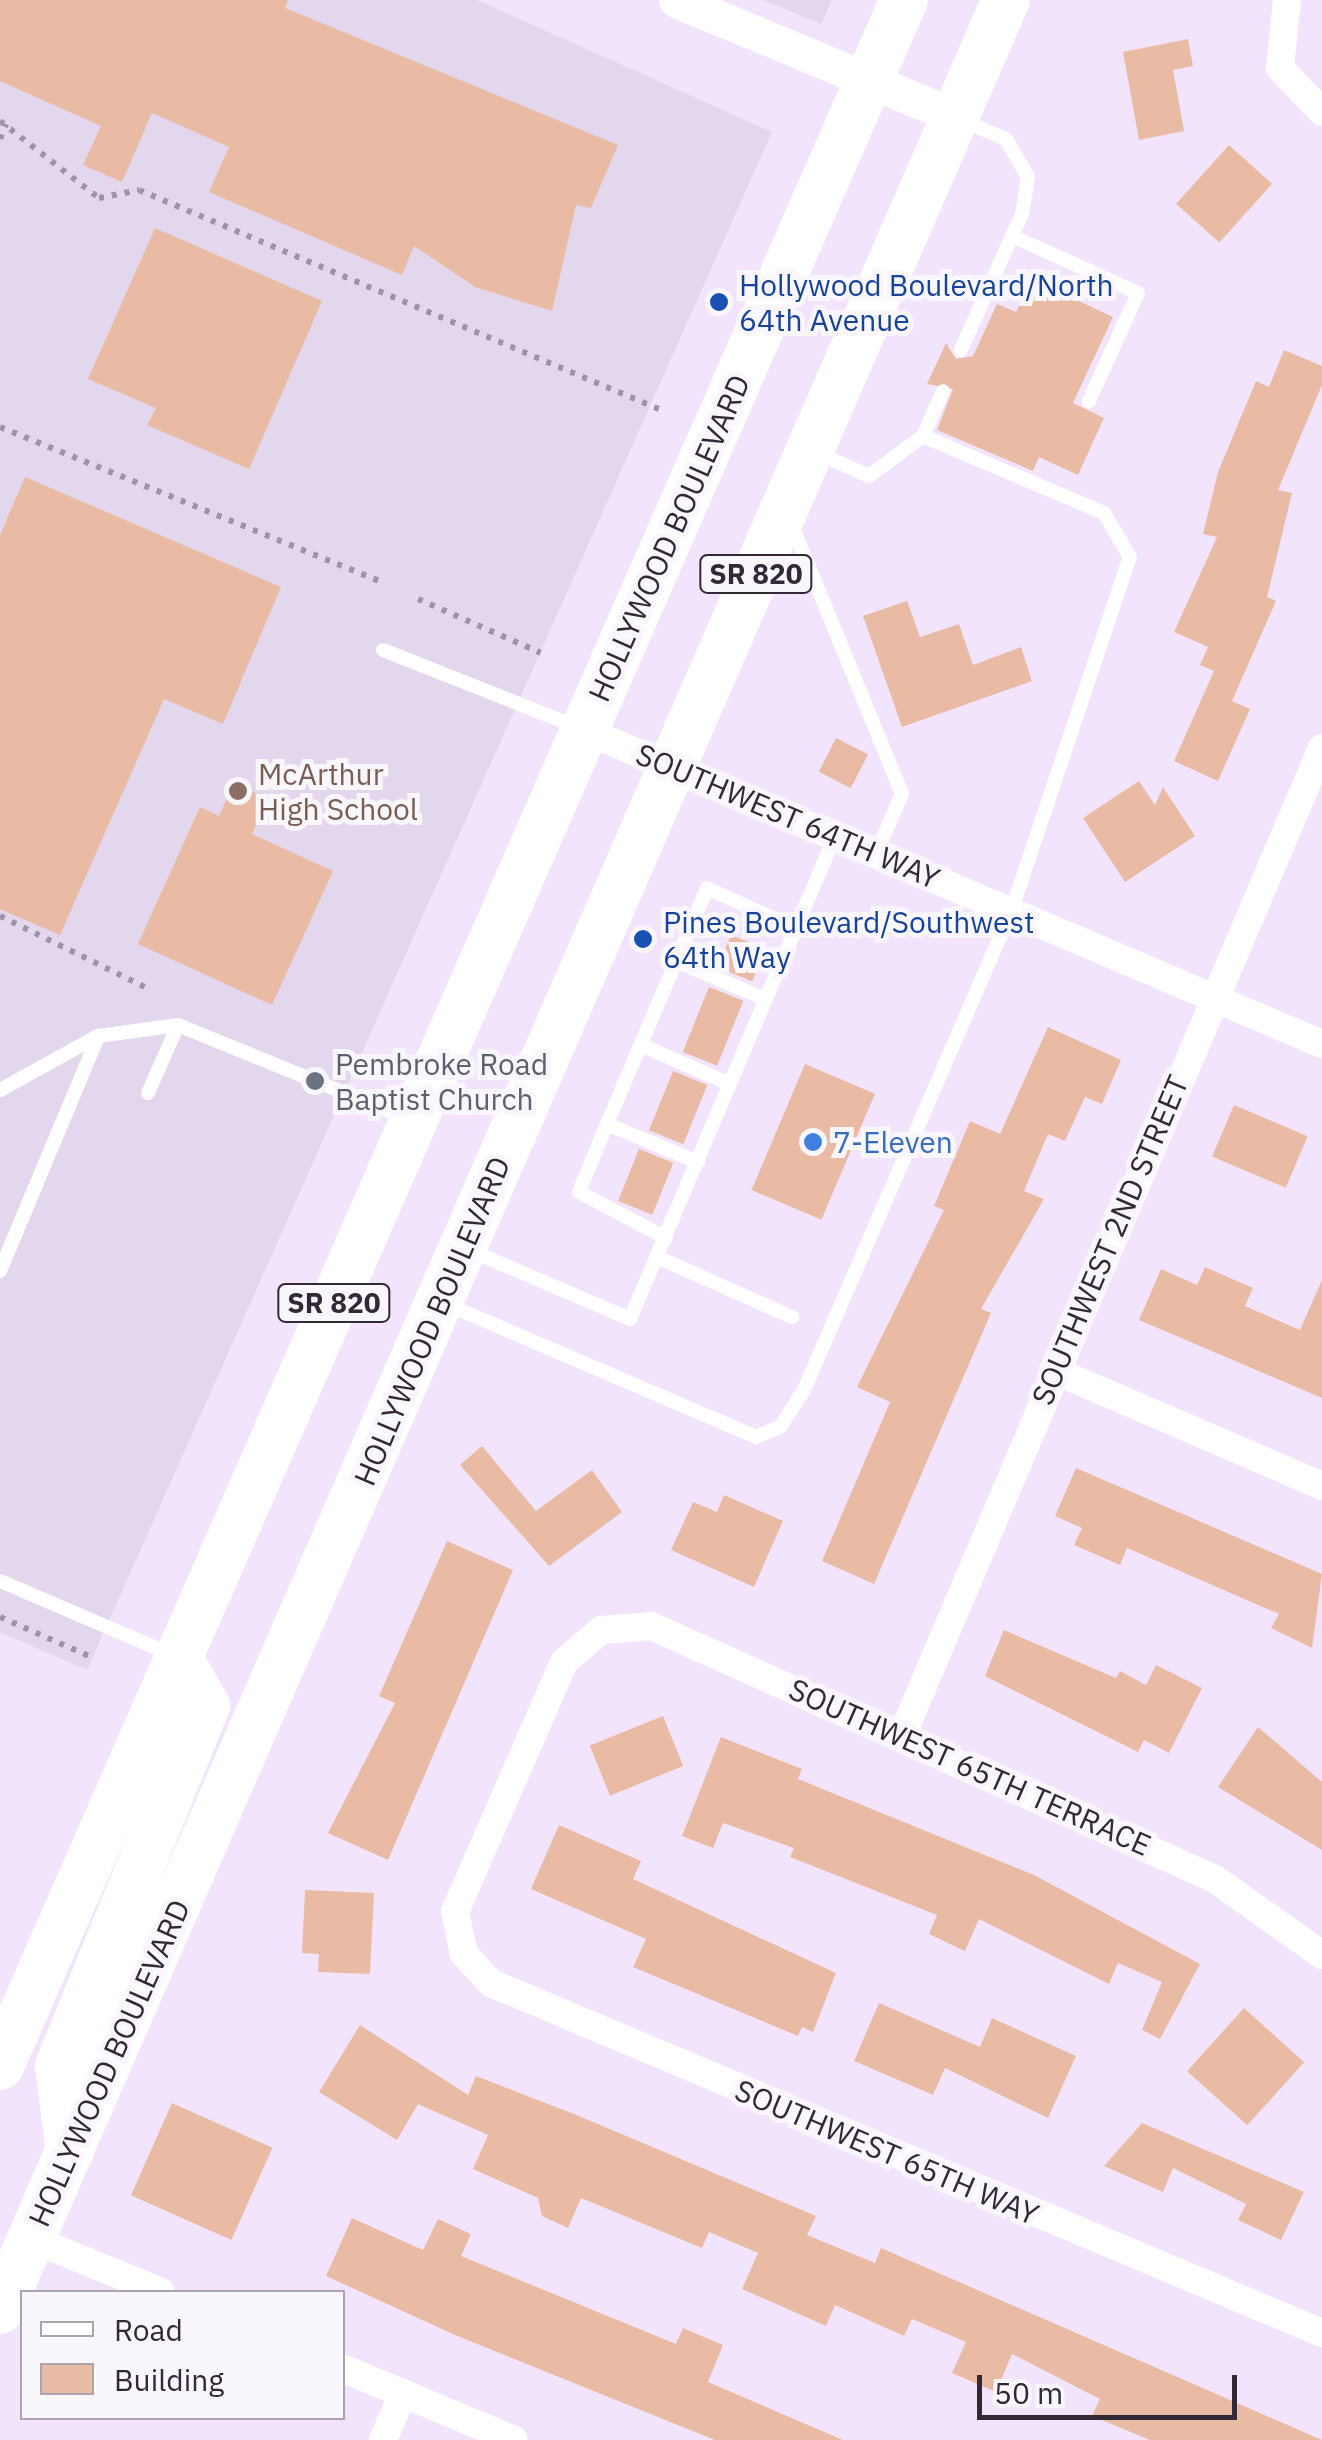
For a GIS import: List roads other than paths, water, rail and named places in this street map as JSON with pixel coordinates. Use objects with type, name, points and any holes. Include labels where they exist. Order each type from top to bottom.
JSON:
[{"type":"highway","name":"HOLLYWOOD BOULEVARD","points":[[0,2066],[904,0]]},
{"type":"highway","name":"HOLLYWOOD BOULEVARD","points":[[0,2310],[1006,0]]},
{"type":"highway","points":[[70,2151],[59,2066],[206,1706],[178,1657]]},
{"type":"street","points":[[676,0],[954,116]]},
{"type":"street","points":[[1287,0],[1280,68],[1322,112]]},
{"type":"street","name":"SOUTHWEST 64TH WAY","points":[[584,730],[1216,994],[1322,1044]]},
{"type":"street","name":"SOUTHWEST 2ND STREET","points":[[903,1733],[1053,1370],[1322,748]]},
{"type":"street","points":[[1053,1370],[1322,1486]]},
{"type":"street","name":"SOUTHWEST 65TH TERRACE","points":[[464,1954],[455,1912],[564,1662],[600,1630],[651,1626],[903,1733],[1215,1879],[1322,1954]]},
{"type":"street","name":"SOUTHWEST 65TH WAY","points":[[464,1954],[491,1984],[1322,2333]]},
{"type":"street","points":[[32,2239],[155,2290]]},
{"type":"street","points":[[345,2369],[514,2440]]},
{"type":"street","points":[[383,2440],[403,2393]]},
{"type":"lane","points":[[954,116],[1006,139],[1028,177],[1012,236],[961,350]]},
{"type":"lane","points":[[1012,236],[1138,293],[1089,401]]},
{"type":"lane","points":[[810,449],[869,476],[922,436],[943,391]]},
{"type":"lane","points":[[441,1302],[756,1436],[780,1427],[1012,909],[1130,557],[1104,513],[922,436]]},
{"type":"lane","points":[[784,509],[902,794],[876,852]]},
{"type":"lane","points":[[383,650],[584,730]]},
{"type":"lane","points":[[464,1248],[630,1318],[835,836]]},
{"type":"lane","points":[[666,1238],[579,1192],[707,888],[794,928]]},
{"type":"lane","points":[[676,961],[765,998]]},
{"type":"lane","points":[[0,1090],[98,1036],[178,1025],[413,1121]]},
{"type":"lane","points":[[148,1093],[178,1025]]},
{"type":"lane","points":[[0,1272],[98,1036]]},
{"type":"lane","points":[[641,1045],[730,1084]]},
{"type":"lane","points":[[608,1124],[698,1162]]},
{"type":"lane","points":[[657,1257],[792,1317]]},
{"type":"lane","points":[[0,1581],[178,1657]]},
{"type":"place","name":"Hollywood Boulevard/North 64th Avenue","points":[[719,302]]},
{"type":"place","name":"McArthur High School","points":[[238,791]]},
{"type":"place","name":"Pines Boulevard/Southwest 64th Way","points":[[643,939]]},
{"type":"place","name":"Pembroke Road Baptist Church","points":[[315,1081]]},
{"type":"place","name":"7-Eleven","points":[[813,1142]]}]
